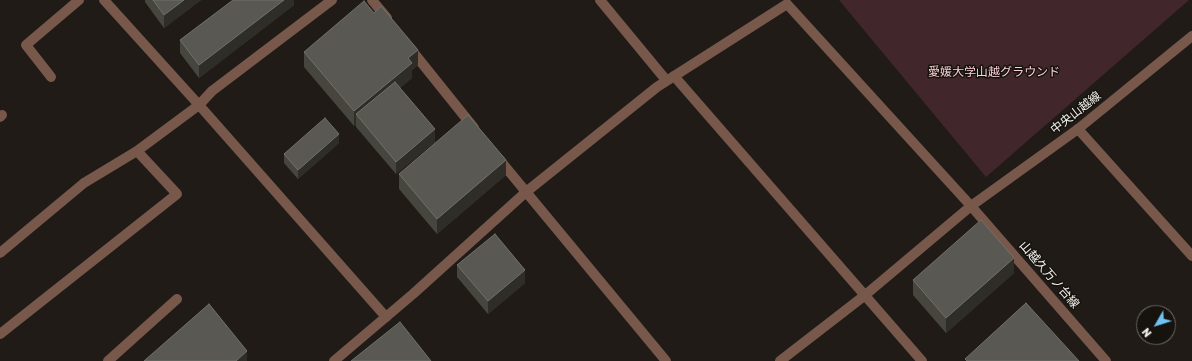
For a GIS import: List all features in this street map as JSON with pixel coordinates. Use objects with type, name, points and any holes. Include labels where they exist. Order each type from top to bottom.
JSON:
[{"type":"street","points":[[51,77],[26,45],[79,0]]},
{"type":"street","points":[[104,0],[200,105],[386,317]]},
{"type":"street","points":[[0,253],[84,183],[137,151],[200,105],[212,91],[332,0]]},
{"type":"street","points":[[372,0],[392,25]]},
{"type":"street","points":[[600,0],[922,361]]},
{"type":"street","points":[[334,361],[386,317],[526,192],[657,87],[787,2]]},
{"type":"street","name":"山越久万ノ台線","points":[[787,2],[971,206],[1106,361]]},
{"type":"street","name":"中央山越線","points":[[780,361],[864,296],[971,206],[1078,129],[1192,36]]},
{"type":"street","points":[[402,37],[481,136]]},
{"type":"street","points":[[1078,129],[1192,256]]},
{"type":"street","points":[[491,149],[666,361]]},
{"type":"street","points":[[0,334],[177,194],[137,151]]},
{"type":"street","points":[[108,361],[176,299]]},
{"type":"green space","name":"愛媛大学山越グラウンド","points":[[839,0],[1189,0],[986,177]]},
{"type":"building","points":[[153,0],[184,0],[164,15]]},
{"type":"building","points":[[233,0],[284,0],[199,65],[180,40]]},
{"type":"building","points":[[364,1],[374,13],[381,6],[418,50],[408,58],[412,63],[354,111],[304,52]]},
{"type":"building","points":[[395,82],[435,129],[396,162],[356,114]]},
{"type":"building","points":[[468,115],[506,160],[437,219],[399,174]]},
{"type":"building","points":[[325,118],[339,134],[298,170],[284,154]]},
{"type":"building","points":[[981,220],[1014,258],[946,318],[913,280]]},
{"type":"building","points":[[495,234],[525,270],[488,301],[457,265]]},
{"type":"building","points":[[1026,303],[1079,361],[967,361],[965,359]]},
{"type":"building","points":[[209,304],[247,351],[236,361],[144,361]]},
{"type":"building","points":[[400,322],[431,361],[351,361]]}]
